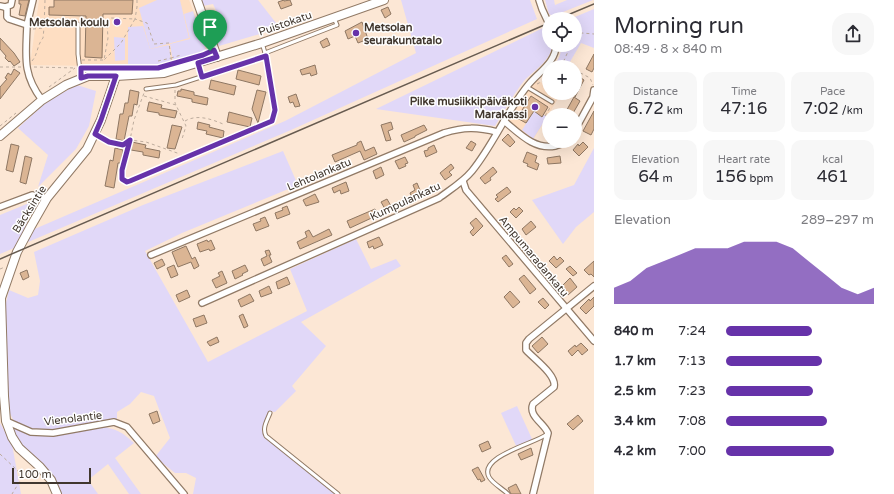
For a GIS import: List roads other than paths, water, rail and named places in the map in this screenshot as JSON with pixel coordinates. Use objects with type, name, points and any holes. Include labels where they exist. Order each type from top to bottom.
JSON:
[{"type":"street","points":[[2,6],[11,5],[12,0]]},
{"type":"street","points":[[33,0],[27,27],[26,67],[30,83],[42,100]]},
{"type":"street","points":[[197,0],[206,15],[217,57]]},
{"type":"street","name":"Puistokatu","points":[[81,78],[88,76],[164,73],[262,43],[384,0]]},
{"type":"street","points":[[539,0],[544,12]]},
{"type":"street","points":[[2,6],[7,9],[7,16],[9,19],[27,27]]},
{"type":"street","name":"Kumpulankatu","points":[[202,304],[439,198],[463,181],[479,162],[504,121],[528,86],[551,61],[555,52]]},
{"type":"street","name":"Bäcksintie","points":[[57,494],[51,480],[40,467],[19,448],[3,419],[4,396],[1,298],[17,252],[47,198],[76,164],[87,149],[95,134],[116,76]]},
{"type":"street","points":[[0,136],[42,100],[81,78]]},
{"type":"street","points":[[582,118],[593,98],[594,89]]},
{"type":"street","points":[[504,121],[530,142],[542,146]]},
{"type":"street","name":"Lehtolankatu","points":[[151,255],[444,133],[459,128],[471,127],[497,132]]},
{"type":"street","name":"Ampumaradankatu","points":[[463,181],[466,190],[594,341]]},
{"type":"street","points":[[0,207],[32,195],[47,198]]},
{"type":"street","points":[[533,494],[548,433],[546,428],[534,416],[532,407],[533,404],[554,387],[554,379],[526,350],[525,346],[528,339],[594,286]]},
{"type":"street","name":"Vienolantie","points":[[3,419],[31,432],[53,433],[114,422],[127,427],[184,494]]},
{"type":"lane","points":[[146,89],[176,85],[266,54],[337,25],[334,18]]},
{"type":"lane","points":[[78,24],[81,78]]},
{"type":"lane","points":[[130,181],[272,121],[275,110],[266,54],[262,43]]},
{"type":"lane","points":[[198,63],[202,77]]},
{"type":"lane","points":[[528,86],[552,102]]},
{"type":"lane","points":[[270,413],[265,425],[264,431],[266,436],[338,494]]},
{"type":"lane","points":[[508,494],[489,477],[488,472],[490,467],[503,454],[545,436],[548,433]]},
{"type":"railway","points":[[575,12],[594,4]]},
{"type":"railway","points":[[0,259],[542,26]]},
{"type":"place","name":"Metsolan koulu","points":[[117,22]]},
{"type":"place","name":"Metsolan seurakuntatalo","points":[[356,33]]},
{"type":"place","name":"Pilke musiikkipäiväkoti Marakassi","points":[[535,107]]}]
